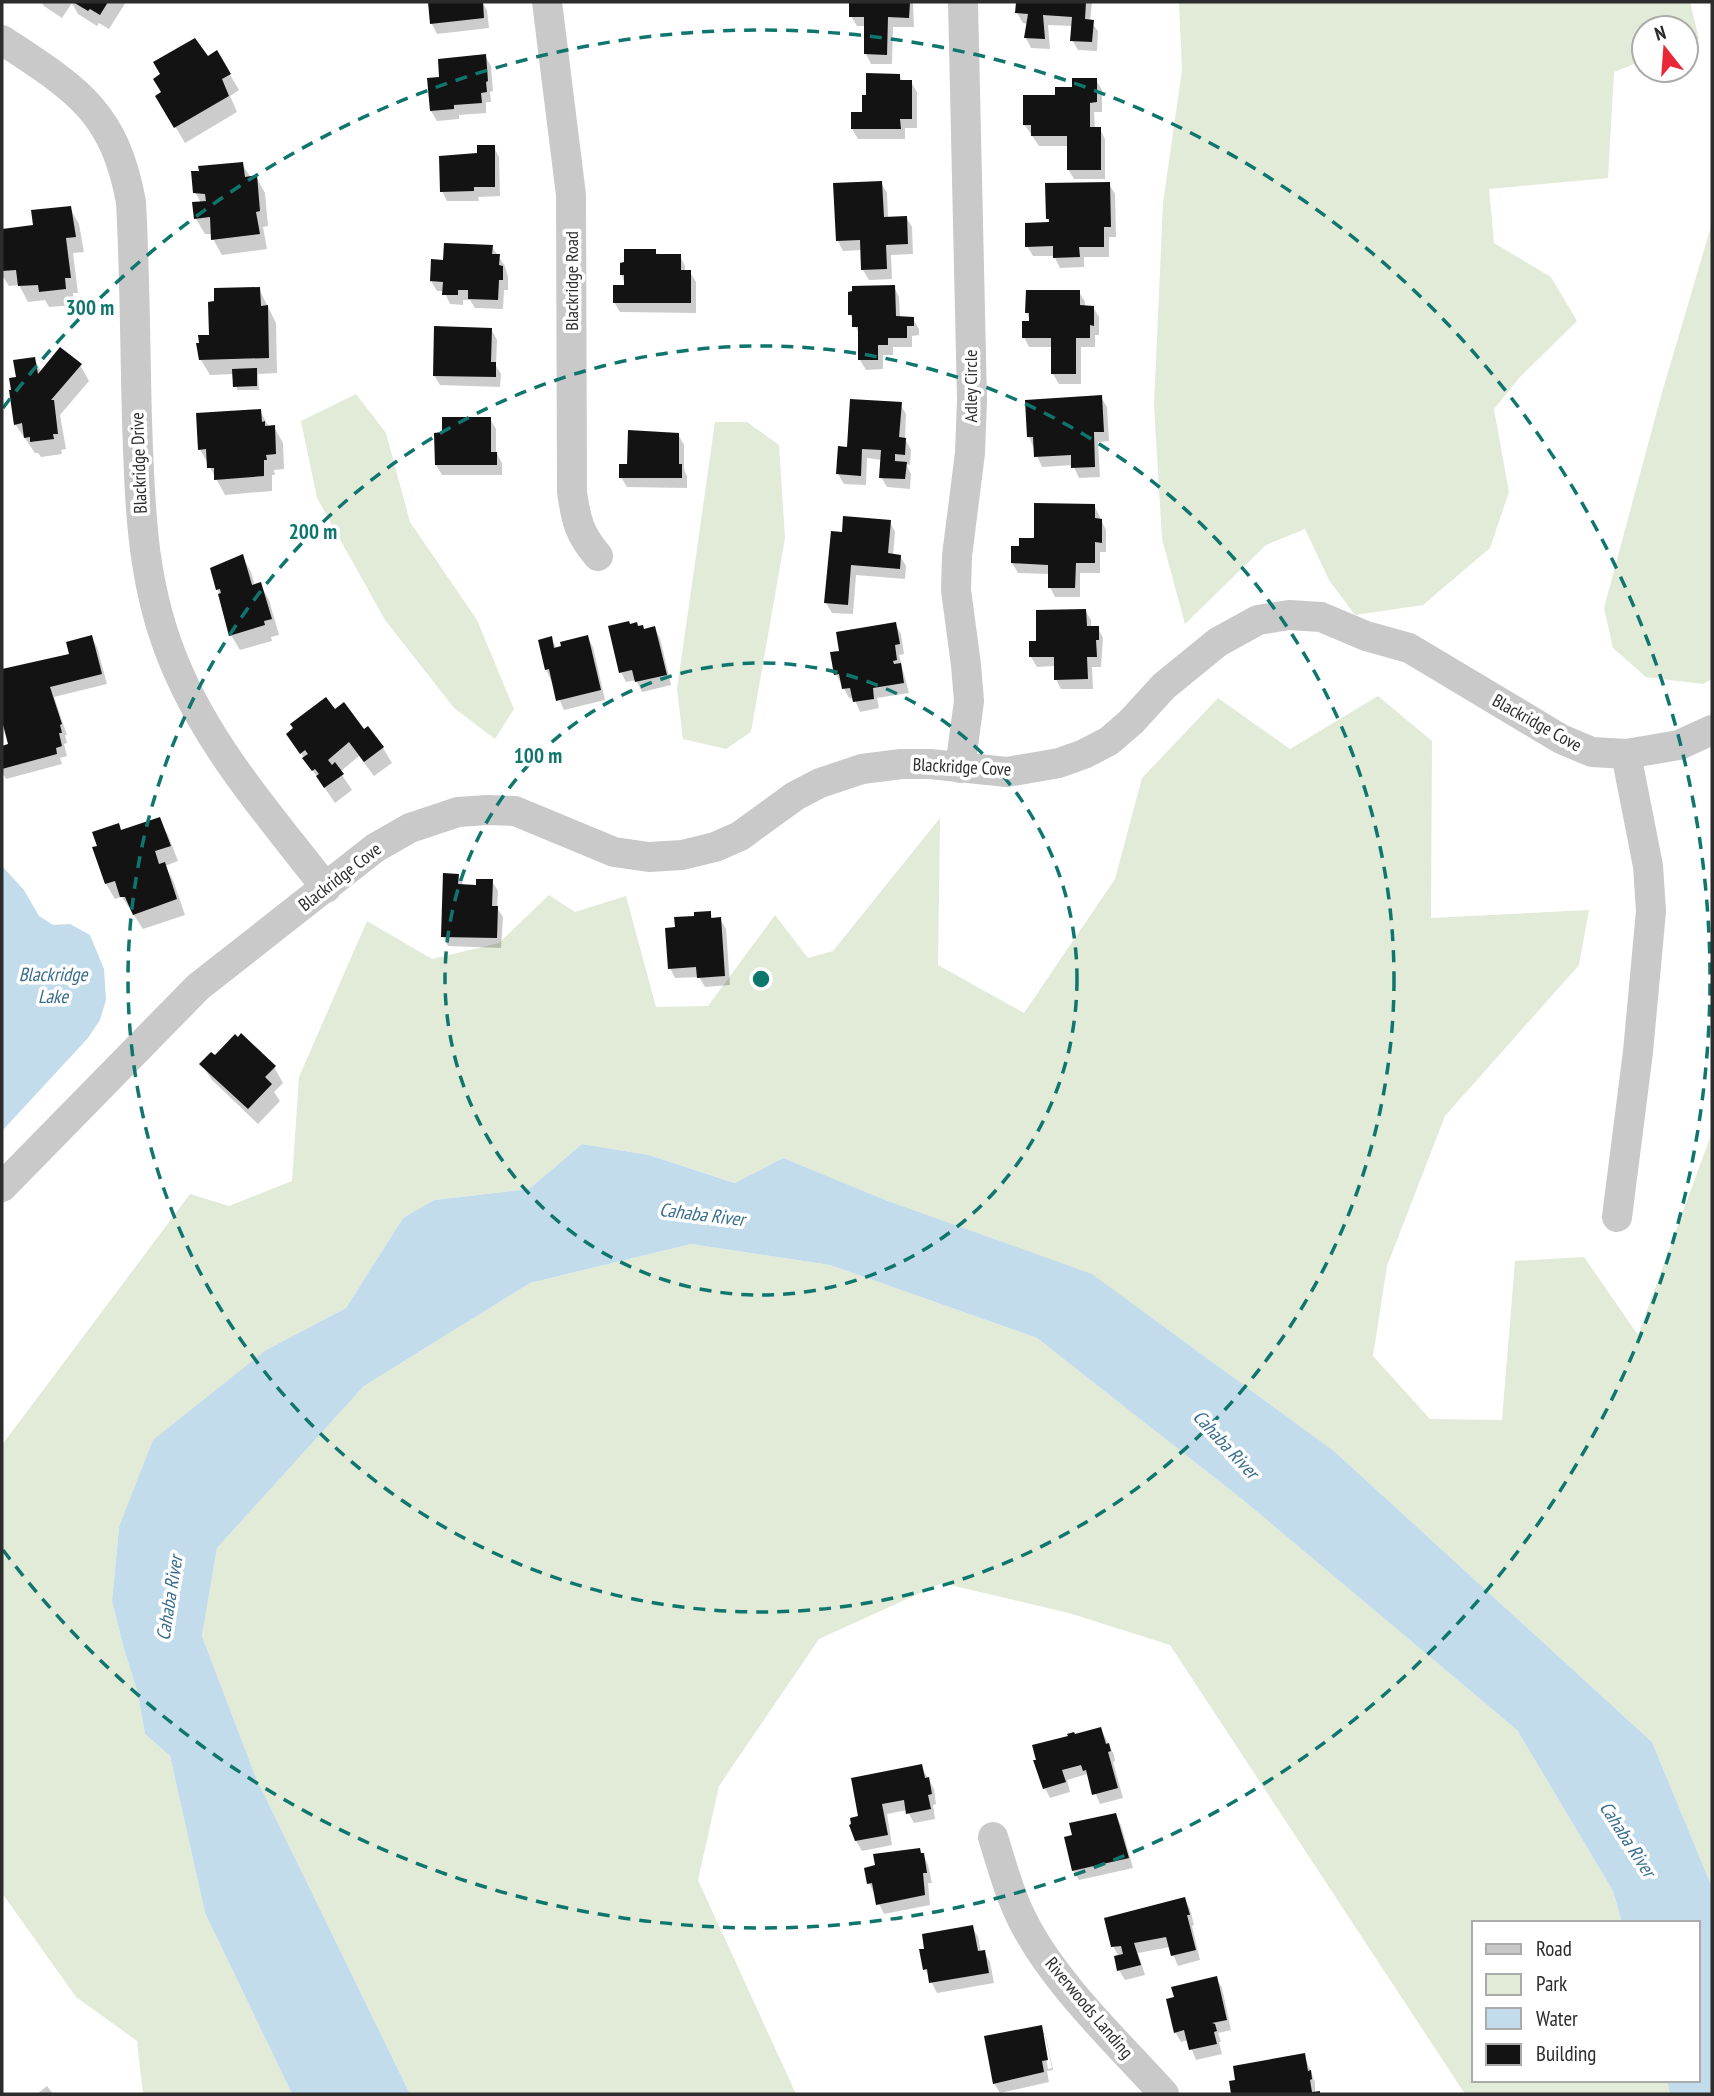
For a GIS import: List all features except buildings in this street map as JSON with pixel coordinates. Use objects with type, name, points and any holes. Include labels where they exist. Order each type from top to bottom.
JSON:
[{"type":"street","name":"Blackridge Road","points":[[547,2],[571,195],[572,492],[576,521],[586,542],[598,555]]},
{"type":"street","name":"Adley Circle","points":[[960,768],[969,701],[967,665],[956,590],[970,453],[972,400],[963,2]]},
{"type":"street","name":"Blackridge Drive","points":[[2,40],[67,84],[88,103],[115,145],[125,170],[131,202],[139,491],[148,580],[176,668],[195,708],[218,747],[326,888]]},
{"type":"street","name":"Blackridge Cove","points":[[2,1187],[198,987],[375,848],[410,828],[458,812],[515,811],[614,852],[649,857],[682,855],[715,847],[740,836],[795,796],[830,779],[862,769],[901,764],[930,764],[1007,772],[1059,763],[1084,754],[1109,740],[1131,722],[1164,687],[1218,642],[1258,620],[1289,615],[1321,617],[1366,636],[1409,648],[1561,739],[1592,752],[1626,754],[1679,745],[1712,730]]},
{"type":"street","points":[[1617,1217],[1638,1052],[1651,911],[1648,866],[1626,754]]},
{"type":"street","name":"Riverwoods Landing","points":[[993,1837],[1015,1904],[1041,1951],[1058,1975],[1164,2094]]},
{"type":"green space","points":[[1179,2],[1690,2],[1693,14],[1630,14],[1630,66],[1614,72],[1608,178],[1489,189],[1494,243],[1551,277],[1577,321],[1520,377],[1494,409],[1509,492],[1490,548],[1423,605],[1355,615],[1329,580],[1305,529],[1266,545],[1185,624],[1162,539],[1154,406],[1163,203],[1182,70]]},
{"type":"green space","points":[[1712,223],[1712,679],[1703,684],[1646,677],[1613,648],[1604,608],[1661,396]]},
{"type":"green space","points":[[356,394],[386,433],[410,522],[477,620],[514,709],[495,739],[454,708],[385,620],[317,498],[301,421]]},
{"type":"green space","points":[[715,422],[747,422],[779,445],[785,538],[751,732],[726,749],[683,739],[677,689]]},
{"type":"green space","points":[[1378,696],[1432,741],[1431,918],[1589,910],[1579,965],[1445,1116],[1387,1266],[1373,1356],[1430,1419],[1502,1420],[1515,1261],[1584,1257],[1638,1335],[1712,1132],[1712,1887],[1652,1742],[1334,1451],[1093,1275],[888,1201],[783,1158],[736,1183],[649,1155],[582,1144],[529,1189],[434,1200],[403,1218],[346,1308],[266,1350],[119,1527],[112,1601],[138,1694],[145,1734],[170,1756],[205,1913],[292,2094],[143,2094],[137,2041],[76,1997],[2,1893],[2,1445],[190,1194],[229,1206],[292,1181],[299,1077],[367,921],[432,959],[499,943],[549,895],[575,912],[626,896],[656,1007],[708,1006],[775,915],[808,958],[833,951],[940,818],[938,965],[1024,1013],[1115,879],[1142,778],[1218,698],[1290,749]]},
{"type":"green space","points":[[691,1244],[830,1265],[1037,1338],[1243,1500],[1517,1730],[1613,1891],[1621,1921],[1472,1921],[1472,2082],[1667,2082],[1670,2094],[1465,2094],[1170,1645],[1069,1613],[942,1583],[819,1639],[719,1786],[698,1880],[796,2094],[410,2094],[256,1778],[202,1636],[217,1548],[364,1386],[530,1283]]},
{"type":"water","name":"Blackridge Lake","points":[[2,866],[24,890],[39,916],[53,925],[70,924],[90,935],[104,969],[106,1000],[100,1020],[88,1038],[2,1131]]},
{"type":"water","name":"Cahaba River","points":[[582,1144],[649,1155],[735,1183],[783,1158],[888,1201],[1092,1274],[1334,1451],[1652,1742],[1712,1887],[1712,2094],[1670,2094],[1667,2082],[1700,2082],[1700,1921],[1621,1921],[1613,1891],[1517,1730],[1243,1500],[1037,1338],[830,1265],[691,1244],[530,1283],[364,1386],[217,1548],[202,1636],[256,1778],[410,2094],[292,2094],[205,1913],[170,1756],[145,1734],[138,1694],[112,1601],[119,1527],[153,1440],[266,1350],[346,1308],[403,1218],[434,1200],[529,1189]]}]
